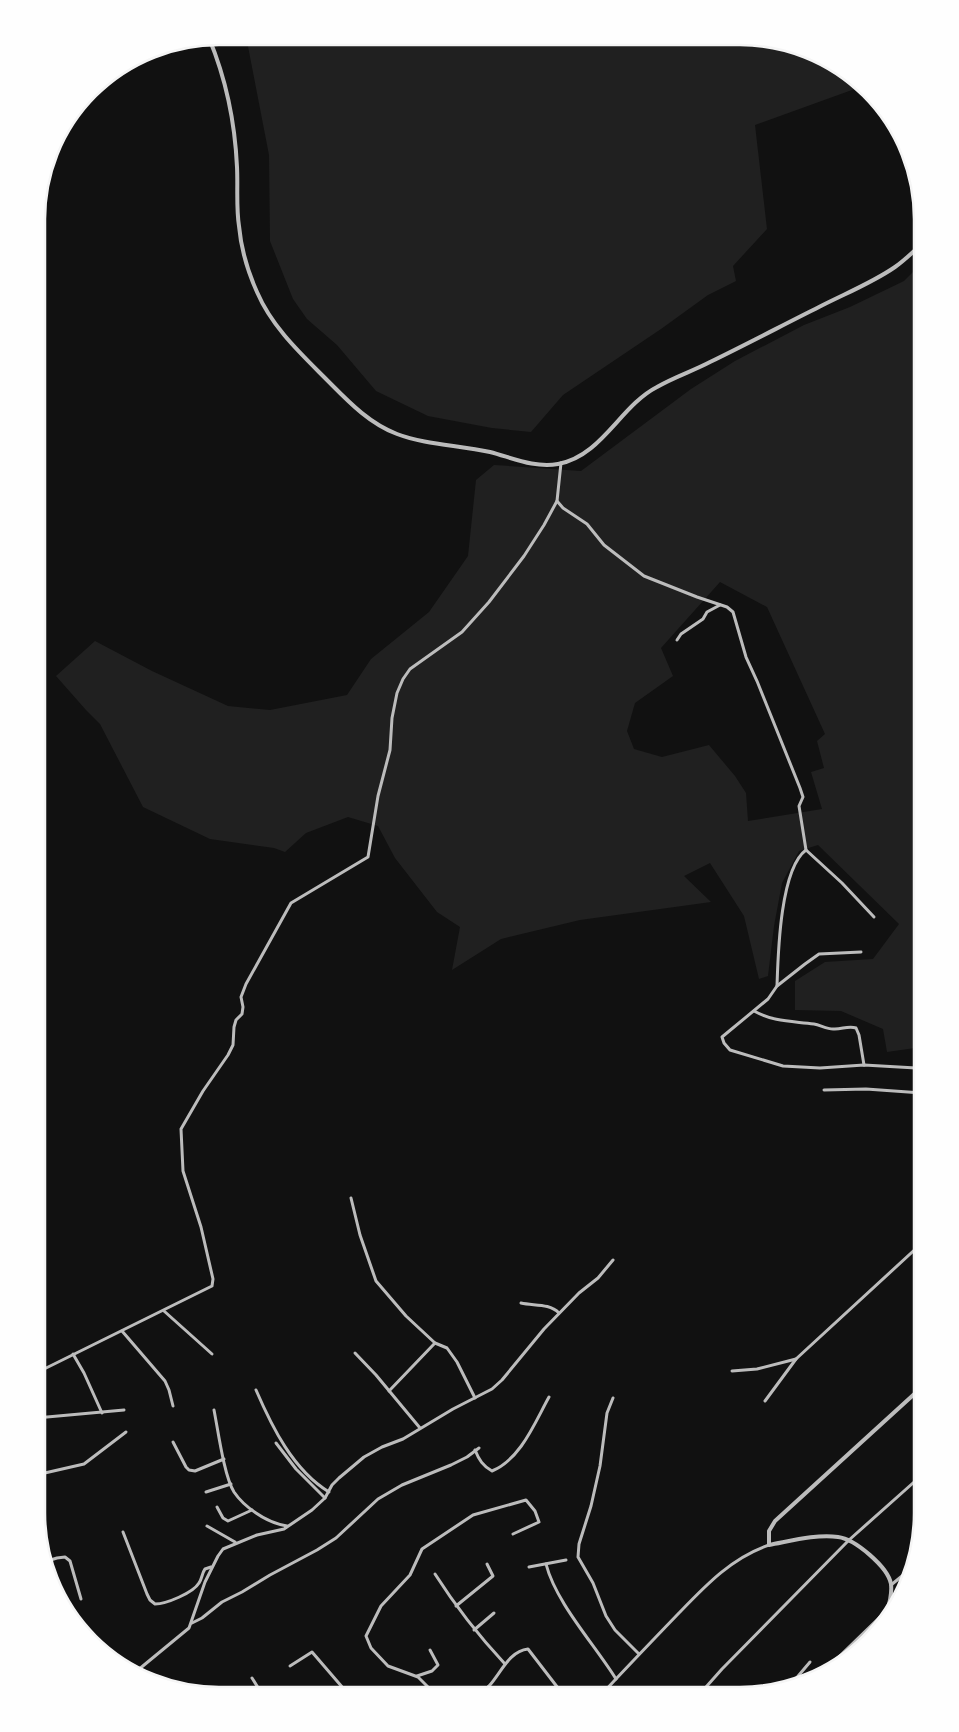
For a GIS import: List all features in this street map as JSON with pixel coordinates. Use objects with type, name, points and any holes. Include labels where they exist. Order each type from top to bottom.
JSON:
[{"type":"street","points":[[212,45],[216,54],[230,106],[237,165],[238,225],[257,292],[268,314],[284,336],[356,408],[376,424],[411,439],[491,453],[524,462],[549,465],[573,459],[598,442],[639,399],[657,387],[737,350],[863,285],[894,268],[914,251]]},
{"type":"street","points":[[45,1368],[164,1311],[207,1289],[214,1282],[201,1227],[183,1171],[181,1129],[233,1045],[236,1020],[242,1014],[241,996],[291,903],[368,857],[378,796],[390,750],[392,718],[397,694],[403,679],[410,669],[462,632],[489,602],[524,556],[558,501],[561,463]]},
{"type":"street","points":[[558,501],[563,508],[588,524],[604,545],[644,576],[727,607],[733,612],[746,657],[800,788],[802,797],[799,806],[806,850],[842,883],[874,917]]},
{"type":"street","points":[[677,640],[681,634],[703,619],[707,612],[720,605]]},
{"type":"street","points":[[777,986],[784,899],[796,862],[806,850]]},
{"type":"street","points":[[861,952],[819,954],[777,986],[768,999],[730,1029],[722,1037],[724,1043],[730,1050],[783,1066],[820,1068],[864,1064],[914,1068]]},
{"type":"street","points":[[754,1011],[766,1018],[816,1025],[833,1030],[851,1026],[856,1028],[864,1064]]},
{"type":"street","points":[[824,1090],[866,1090],[914,1093]]},
{"type":"street","points":[[351,1198],[360,1235],[376,1281],[406,1316],[435,1343],[447,1348],[457,1362],[475,1398]]},
{"type":"street","points":[[765,1401],[796,1359],[914,1250]]},
{"type":"street","points":[[140,1668],[190,1628],[202,1589],[223,1548],[257,1535],[284,1529],[312,1510],[329,1492],[332,1485],[364,1457],[382,1446],[403,1439],[453,1409],[492,1389],[502,1380],[527,1347],[579,1293],[598,1278],[613,1260]]},
{"type":"street","points":[[521,1303],[548,1306],[554,1308],[558,1314]]},
{"type":"street","points":[[164,1311],[212,1354]]},
{"type":"street","points":[[122,1331],[165,1381],[173,1406]]},
{"type":"street","points":[[389,1391],[435,1343]]},
{"type":"street","points":[[355,1352],[420,1428]]},
{"type":"street","points":[[73,1354],[102,1413]]},
{"type":"street","points":[[732,1371],[757,1369],[796,1359]]},
{"type":"street","points":[[256,1390],[281,1439],[295,1461],[318,1486],[329,1492]]},
{"type":"street","points":[[769,1545],[769,1532],[775,1521],[914,1395]]},
{"type":"street","points":[[475,1450],[478,1459],[486,1468],[492,1471],[498,1468],[525,1441],[549,1397]]},
{"type":"street","points":[[613,1398],[607,1413],[600,1466],[591,1506],[579,1544],[578,1556],[593,1583],[606,1616],[616,1630],[639,1654]]},
{"type":"street","points":[[45,1417],[124,1410]]},
{"type":"street","points":[[214,1410],[224,1459],[233,1490],[244,1505],[275,1524],[288,1526]]},
{"type":"street","points":[[45,1473],[84,1464],[126,1432]]},
{"type":"street","points":[[173,1442],[189,1470],[195,1470],[224,1459]]},
{"type":"street","points":[[276,1442],[296,1469],[324,1498]]},
{"type":"street","points":[[191,1623],[202,1618],[222,1602],[318,1550],[336,1538],[378,1499],[402,1485],[467,1457],[479,1448]]},
{"type":"street","points":[[706,1687],[849,1540],[914,1482]]},
{"type":"street","points":[[206,1492],[230,1484]]},
{"type":"street","points":[[428,1687],[416,1676],[388,1666],[368,1642],[366,1636],[381,1606],[410,1575],[422,1549],[473,1515],[526,1500],[535,1511],[540,1522],[513,1534]]},
{"type":"street","points":[[217,1507],[223,1518],[228,1521],[252,1510]]},
{"type":"street","points":[[207,1526],[236,1542]]},
{"type":"street","points":[[123,1532],[147,1594],[150,1600],[156,1604],[169,1601],[194,1588],[200,1583],[206,1569],[213,1565]]},
{"type":"street","points":[[608,1687],[710,1580],[743,1557],[769,1545],[827,1537],[840,1537],[849,1540],[862,1548],[881,1566],[891,1585],[890,1601]]},
{"type":"street","points":[[51,1560],[65,1557],[70,1561],[81,1599]]},
{"type":"street","points":[[529,1567],[566,1560]]},
{"type":"street","points":[[456,1606],[493,1576],[487,1564]]},
{"type":"street","points":[[546,1564],[549,1578],[616,1679]]},
{"type":"street","points":[[435,1574],[474,1630],[505,1664]]},
{"type":"street","points":[[891,1585],[903,1575]]},
{"type":"street","points":[[474,1630],[494,1612]]},
{"type":"street","points":[[848,1649],[869,1629]]},
{"type":"street","points":[[488,1687],[505,1664],[522,1650],[528,1649],[557,1687]]},
{"type":"street","points":[[416,1676],[432,1671],[438,1665],[430,1650]]},
{"type":"street","points":[[290,1666],[312,1652],[342,1687]]},
{"type":"street","points":[[797,1678],[810,1662]]},
{"type":"street","points":[[252,1678],[258,1687]]},
{"type":"shaded area","points":[[248,45],[752,45],[796,54],[837,74],[856,89],[755,125],[767,229],[733,266],[736,281],[708,295],[563,395],[531,432],[492,428],[428,416],[376,391],[337,345],[307,319],[293,299],[270,241],[269,155]]},
{"type":"shaded area","points":[[914,271],[914,1048],[887,1052],[883,1029],[841,1011],[795,1010],[795,981],[825,962],[873,959],[899,924],[818,845],[799,851],[782,883],[774,926],[768,976],[759,979],[744,916],[710,863],[684,876],[711,902],[580,920],[501,939],[452,970],[460,927],[437,912],[395,858],[378,826],[348,817],[306,833],[285,852],[274,848],[210,839],[143,807],[100,724],[56,676],[95,641],[152,671],[228,706],[270,710],[347,695],[371,659],[429,612],[468,556],[476,480],[494,465],[581,471],[691,389],[735,361],[804,325],[850,307],[904,281]],"holes":[[[720,582],[767,607],[825,734],[817,741],[824,768],[811,772],[822,809],[748,821],[746,793],[735,776],[709,745],[662,757],[634,749],[627,731],[635,703],[673,676],[661,648]]]}]
